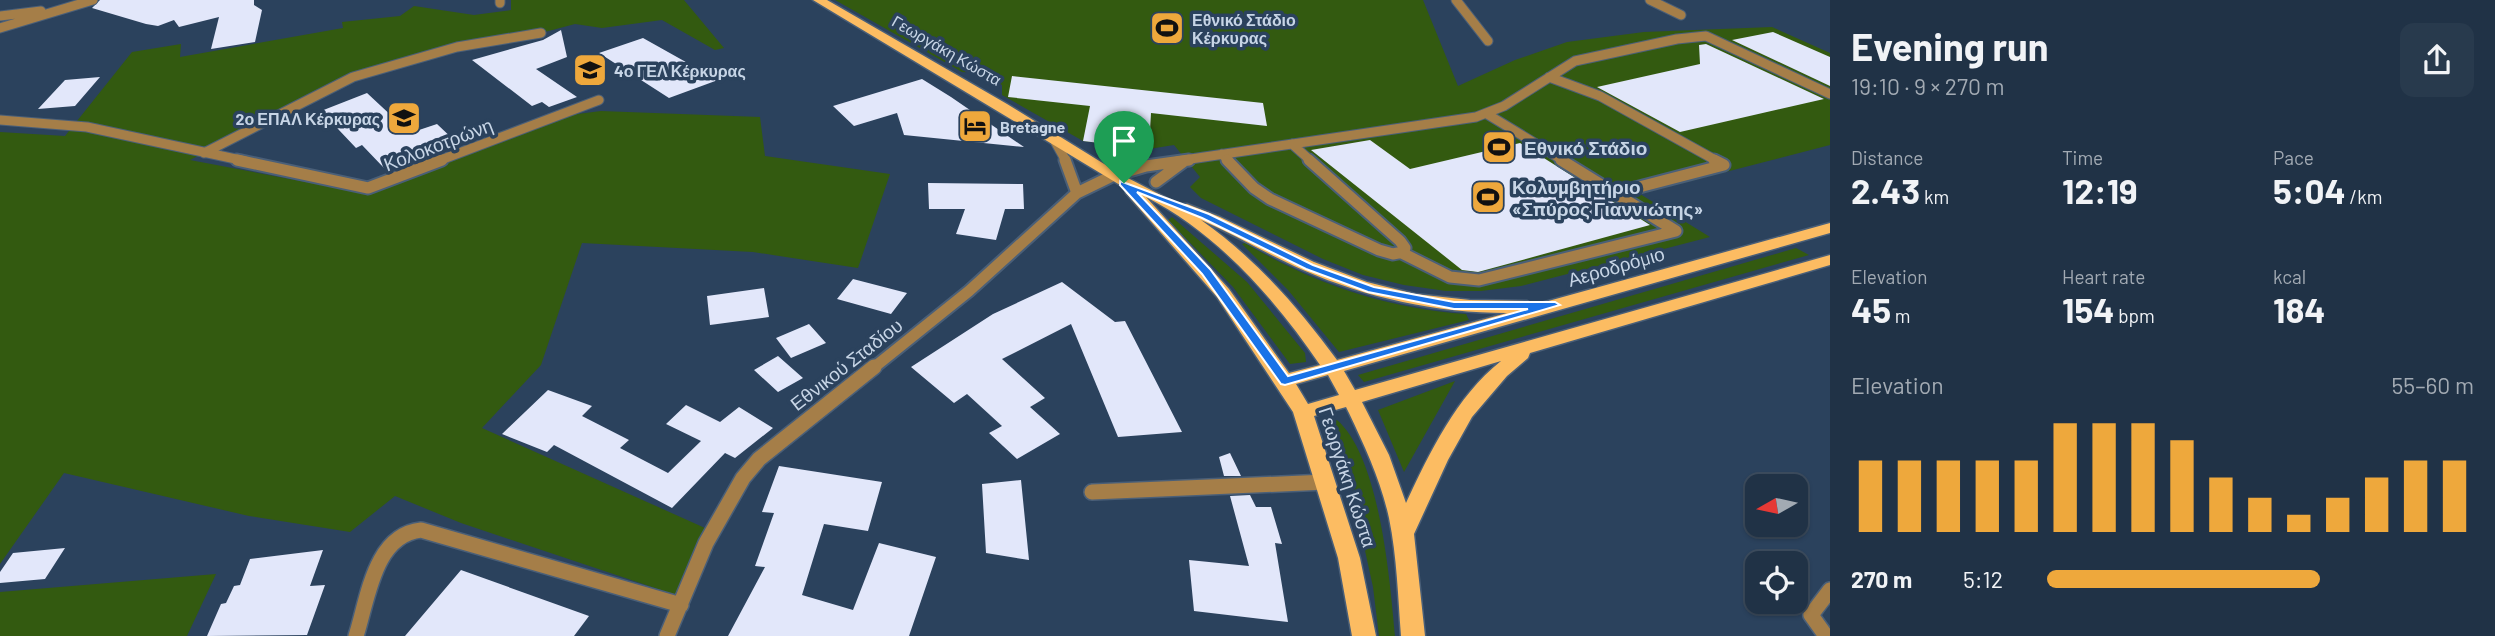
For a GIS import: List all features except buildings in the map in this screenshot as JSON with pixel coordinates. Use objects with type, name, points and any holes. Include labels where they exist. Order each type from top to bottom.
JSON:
[{"type":"main road","name":"Γεωργάκη Κώστα","points":[[819,0],[1052,136],[1118,179],[1163,201],[1245,265],[1280,302],[1333,368],[1353,399],[1382,461],[1403,534],[1413,636]]},
{"type":"main road","name":"Γεωργάκη Κώστα","points":[[1118,179],[1206,272],[1285,381],[1303,412],[1349,558],[1364,636]]},
{"type":"main road","points":[[1163,201],[1213,220],[1329,275],[1391,295],[1476,307],[1555,305]]},
{"type":"main road","name":"Αεροδρόμιο","points":[[1285,381],[1830,228]]},
{"type":"main road","points":[[1303,412],[1830,260]]},
{"type":"main road","points":[[1403,534],[1439,458],[1467,411],[1489,381],[1534,346]]},
{"type":"street","points":[[0,28],[93,0]]},
{"type":"street","points":[[1456,0],[1488,41]]},
{"type":"street","points":[[1650,0],[1681,15]]},
{"type":"street","points":[[0,16],[30,11],[57,11]]},
{"type":"street","points":[[204,153],[353,77],[457,47],[541,33]]},
{"type":"street","points":[[1118,179],[1186,160],[1487,114],[1511,104],[1575,61],[1697,36],[1721,41],[1830,94]]},
{"type":"street","points":[[1549,77],[1600,96],[1724,165],[1616,193]]},
{"type":"street","name":"Κολοκοτρώνη","points":[[0,120],[87,127],[368,188],[599,100]]},
{"type":"street","points":[[1222,154],[1254,188],[1270,199],[1380,250],[1393,254],[1402,253],[1450,277],[1479,280],[1676,231],[1487,114]]},
{"type":"street","points":[[1052,136],[1067,163],[1077,193]]},
{"type":"street","points":[[1292,144],[1404,245],[1402,253]]},
{"type":"street","points":[[1156,183],[1186,160]]},
{"type":"street","name":"Εθνικού Σταδίου","points":[[667,636],[726,504],[743,476],[759,459],[969,291],[1077,193],[1118,179]]},
{"type":"street","points":[[1092,492],[1326,482]]},
{"type":"street","points":[[356,636],[383,554],[390,543],[402,534],[416,529],[429,530],[681,605]]},
{"type":"street","points":[[1826,636],[1811,615],[1824,594],[1830,590]]},
{"type":"green space","points":[[511,0],[684,0],[724,48],[715,50],[662,20],[602,28],[575,24],[541,33],[457,47],[353,77],[190,160],[368,194],[562,116],[601,111],[760,117],[765,156],[890,174],[858,268],[753,252],[582,243],[541,365],[482,428],[705,528],[676,595],[461,523],[395,496],[350,532],[249,516],[64,473],[0,564],[0,132],[65,136],[132,52],[181,44],[180,57],[343,28],[342,22],[400,16],[414,6],[474,15],[511,10]]},
{"type":"green space","name":"Εθνικό Στάδιο","points":[[835,0],[1423,0],[1458,86],[1515,60],[1567,42],[1644,32],[1772,27],[1830,53],[1830,145],[1640,194],[1710,237],[1521,286],[1481,291],[1446,291],[1404,285],[1363,275],[1323,259],[1201,198],[1190,187],[1200,177],[1174,145],[1149,149],[1083,141],[1002,95],[1002,85],[981,73],[962,72]]},
{"type":"green space","points":[[1172,217],[1247,282],[1305,353],[1306,362],[1290,364],[1233,287],[1168,220]]},
{"type":"green space","points":[[1245,243],[1298,271],[1351,292],[1407,306],[1466,314],[1469,320],[1339,352],[1288,290],[1242,244]]},
{"type":"green space","points":[[1796,248],[1809,255],[1364,382],[1358,375]]},
{"type":"green space","points":[[1455,381],[1404,472],[1378,410]]},
{"type":"green space","points":[[1337,420],[1352,438],[1364,462],[1373,490],[1386,553],[1395,636],[1379,636],[1373,587],[1350,482],[1325,427]]},
{"type":"green space","points":[[216,574],[187,636],[0,636],[0,592]]},
{"type":"place","name":"Εθνικό Στάδιο Κέρκυρας","points":[[1167,28]]},
{"type":"place","name":"4ο ΓΕΛ Κέρκυρας","points":[[590,70]]},
{"type":"place","name":"2ο ΕΠΑΛ Κέρκυρας","points":[[404,118]]},
{"type":"place","name":"Bretagne","points":[[975,126]]},
{"type":"place","name":"Εθνικό Στάδιο","points":[[1499,147]]},
{"type":"place","name":"Κολυμβητήριο «Σπύρος Γιαννιώτης»","points":[[1488,197]]},
{"type":"route","points":[[1124,183],[1163,201],[1206,216],[1310,267],[1372,290],[1454,306],[1555,305],[1285,381],[1206,272],[1124,183]]}]
